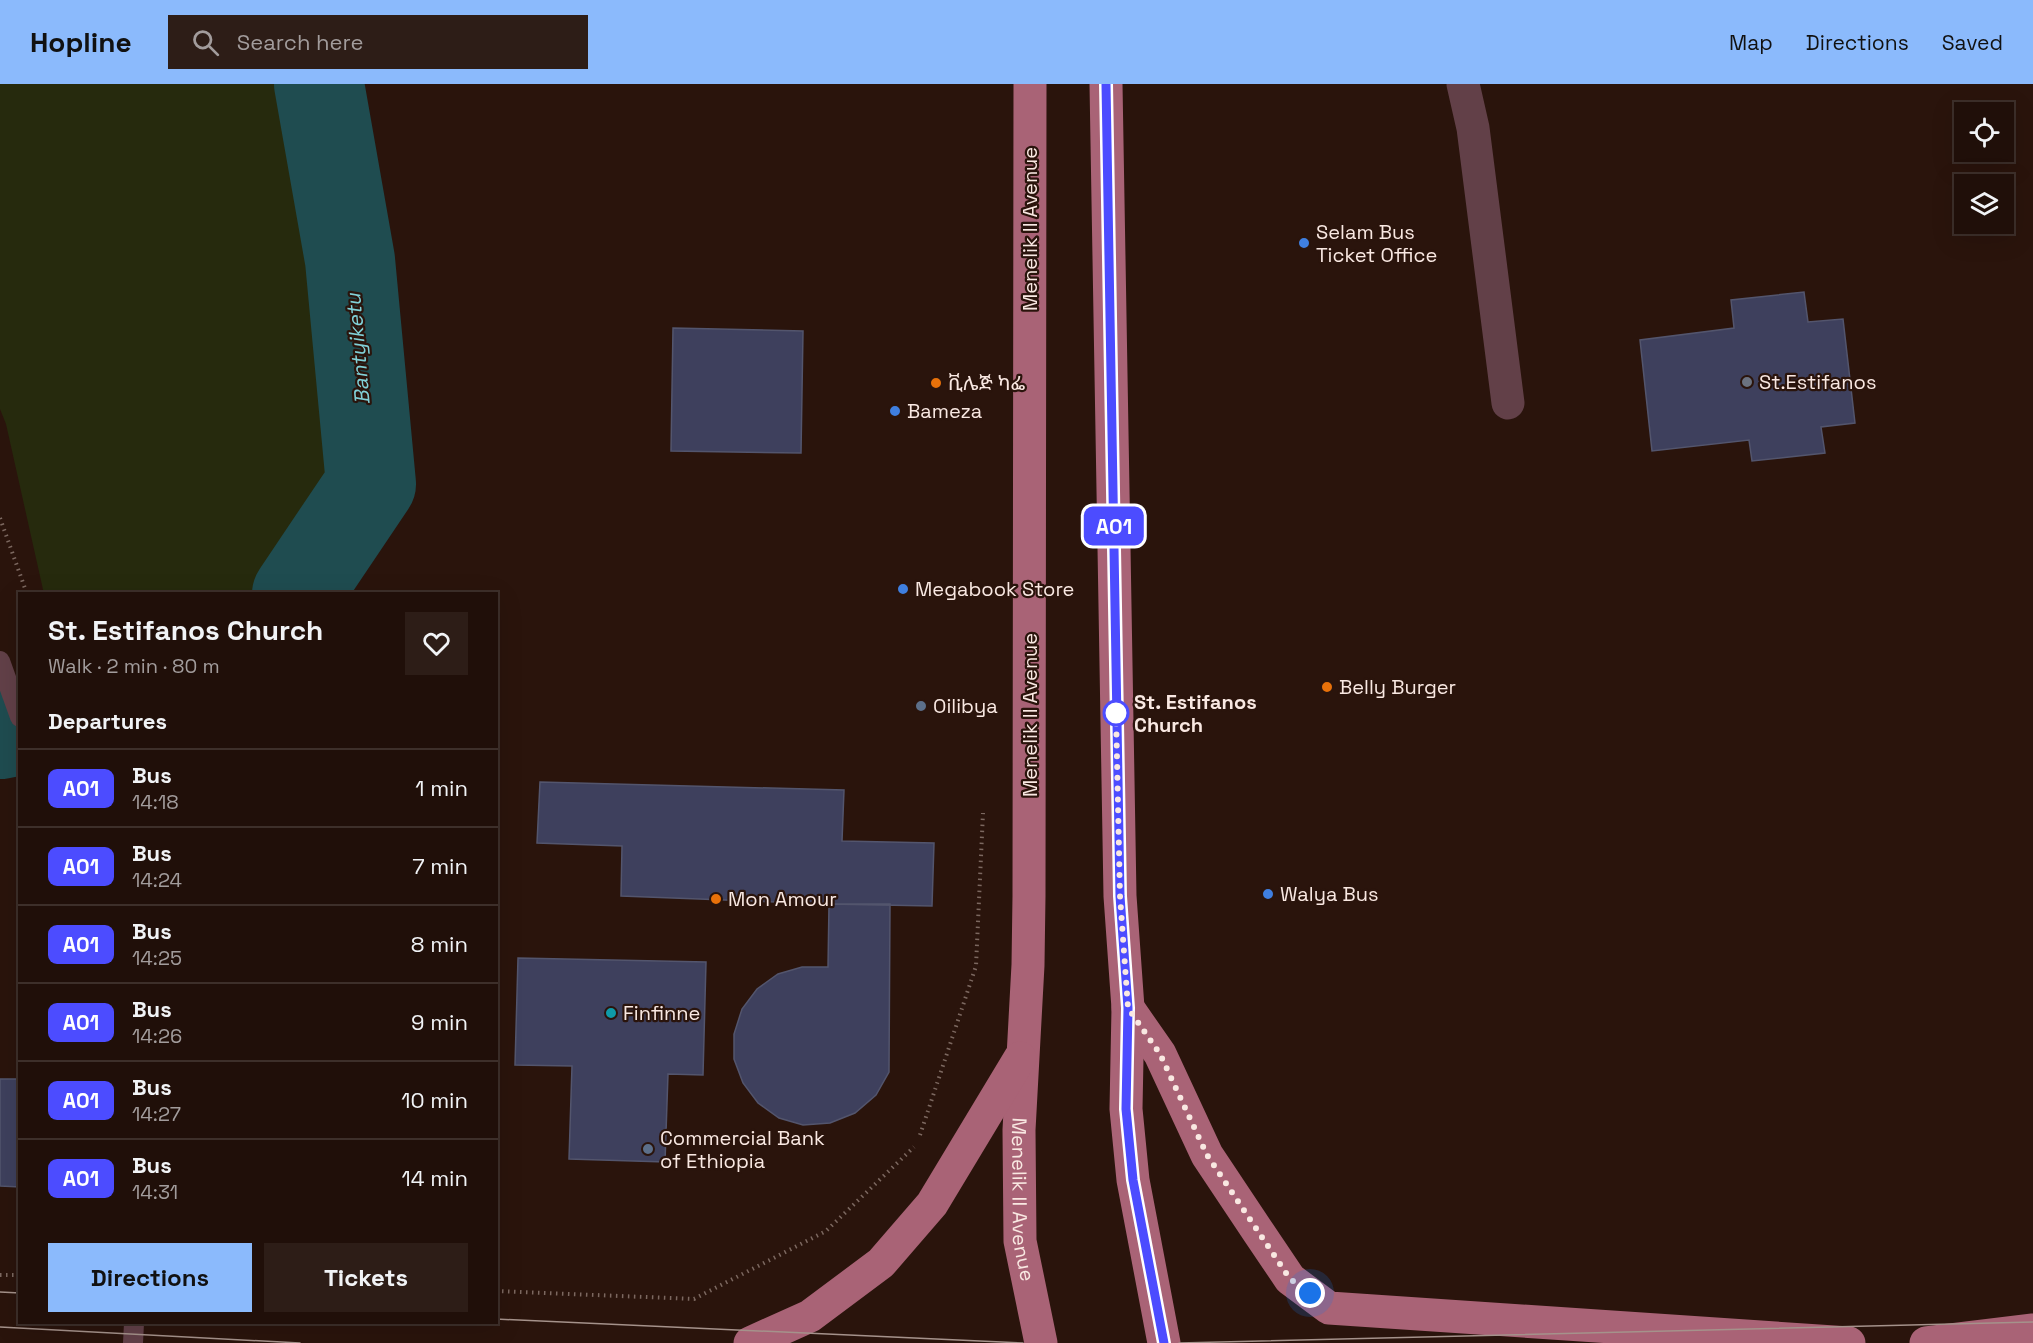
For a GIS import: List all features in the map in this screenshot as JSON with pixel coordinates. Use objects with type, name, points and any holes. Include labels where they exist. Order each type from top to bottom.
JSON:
[{"type":"main road","name":"Menelik II Avenue","points":[[1030,84],[1029,896],[1020,1130],[1020,1241],[1041,1343]]},
{"type":"main road","points":[[1106,84],[1120,884],[1128,1008],[1126,1109],[1133,1180],[1164,1343]]},
{"type":"main road","points":[[1128,1008],[1160,1054],[1207,1155],[1252,1223],[1290,1279],[1329,1308],[1849,1343]]},
{"type":"main road","points":[[750,1343],[810,1316],[881,1263],[932,1204],[1023,1054]]},
{"type":"main road","points":[[1926,1343],[2033,1330]]},
{"type":"street","points":[[1463,84],[1473,128],[1508,403]]},
{"type":"lane","points":[[0,661],[18,711]]},
{"type":"lane","points":[[133,1343],[134,1324]]},
{"type":"path","points":[[0,518],[26,592]]},
{"type":"path","points":[[498,1291],[694,1299],[826,1231],[918,1142],[976,966],[983,812]]},
{"type":"path","points":[[0,1275],[18,1275]]},
{"type":"green space","points":[[0,84],[353,84],[357,116],[363,293],[340,592],[44,592],[6,424],[0,409]]},
{"type":"building","name":"St.Estifanos","points":[[1804,292],[1808,322],[1843,319],[1855,423],[1821,427],[1825,453],[1752,461],[1749,440],[1652,451],[1640,340],[1734,328],[1731,300]]},
{"type":"building","points":[[673,328],[803,331],[801,453],[671,451]]},
{"type":"building","points":[[540,782],[844,790],[842,841],[934,843],[932,906],[621,896],[622,846],[537,843]]},
{"type":"building","points":[[829,904],[890,904],[889,1072],[876,1095],[855,1113],[830,1123],[803,1125],[779,1118],[758,1103],[743,1083],[734,1059],[734,1034],[742,1009],[757,989],[778,974],[802,967],[828,967]]},
{"type":"building","name":"Finfinne","points":[[518,958],[706,962],[703,1075],[668,1074],[665,1162],[569,1159],[572,1066],[515,1065]]},
{"type":"building","points":[[0,1079],[18,1079],[18,1187],[0,1186]]},
{"type":"waterway","name":"Bantyiketu","points":[[298,592],[371,484],[350,260],[319,84]]},
{"type":"waterway","name":"Bantyiketu","points":[[0,734],[18,730]]},
{"type":"tram line","points":[[0,1292],[18,1293]]},
{"type":"tram line","points":[[498,1319],[1023,1343]]},
{"type":"tram line","points":[[1179,1343],[2033,1322]]},
{"type":"tram line","points":[[0,1327],[300,1343]]},
{"type":"bus line","name":"A01","points":[[1106,84],[1120,896],[1128,1008],[1126,1109],[1133,1180],[1164,1343]]},
{"type":"place","name":"Selam Bus Ticket Office","points":[[1304,243]]},
{"type":"place","name":"St.Estifanos","points":[[1747,382]]},
{"type":"place","name":"ቪሌጅ ካፌ","points":[[936,383]]},
{"type":"place","name":"Bameza","points":[[895,411]]},
{"type":"place","name":"Megabook Store","points":[[903,589]]},
{"type":"place","name":"Belly Burger","points":[[1327,687]]},
{"type":"place","name":"Oilibya","points":[[921,706]]},
{"type":"place","name":"St. Estifanos Church","points":[[1116,713]]},
{"type":"place","name":"Walya Bus","points":[[1268,894]]},
{"type":"place","name":"Mon Amour","points":[[716,899]]},
{"type":"place","name":"Finfinne","points":[[611,1013]]},
{"type":"place","name":"Commercial Bank of Ethiopia","points":[[648,1149]]},
{"type":"route","points":[[1116,713],[1120,896],[1128,1008],[1160,1054],[1207,1155],[1290,1279],[1310,1293]]}]
